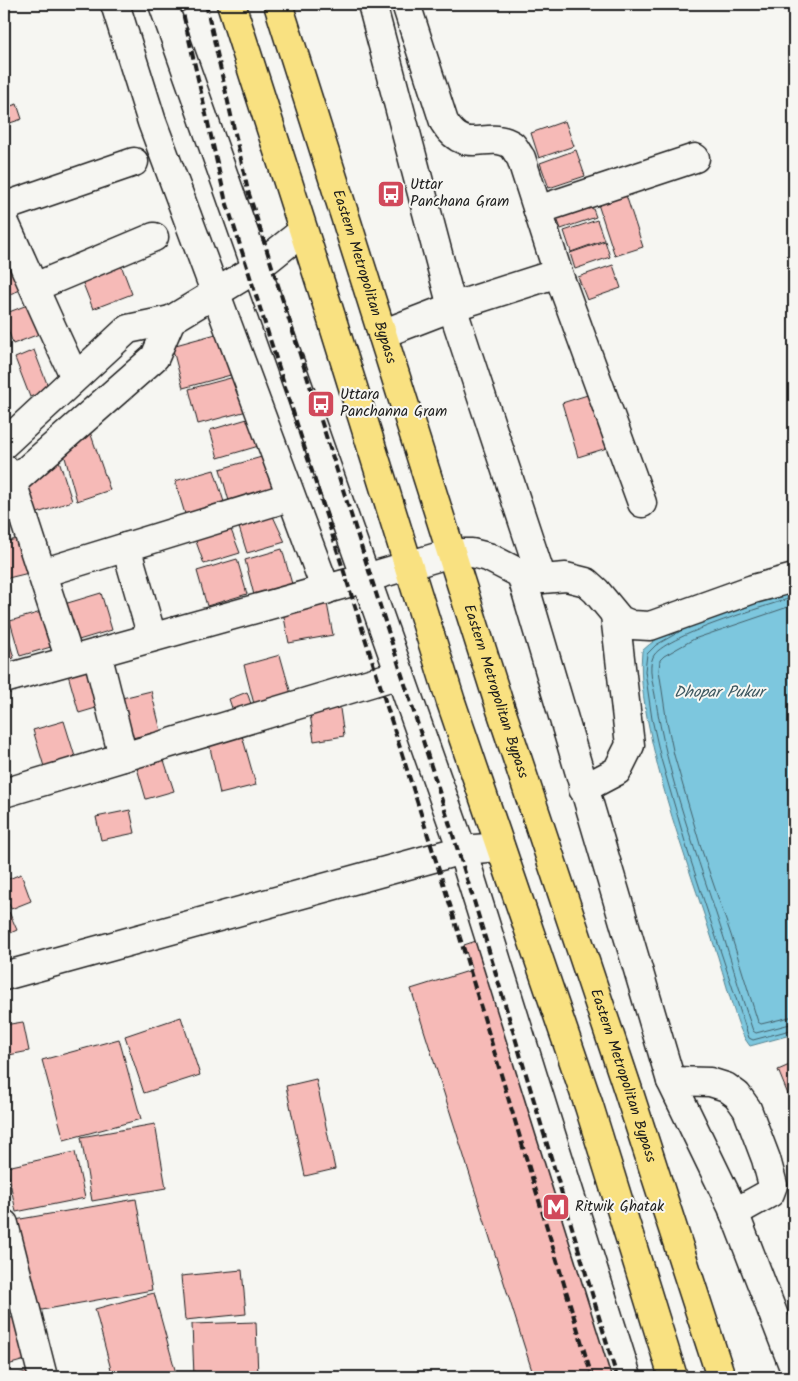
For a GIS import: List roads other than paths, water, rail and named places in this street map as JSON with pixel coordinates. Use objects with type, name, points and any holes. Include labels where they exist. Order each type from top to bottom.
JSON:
[{"type":"main road","points":[[231,4],[451,702],[589,1106],[674,1377]]},
{"type":"main road","name":"Eastern Metropolitan Bypass","points":[[278,4],[500,707],[628,1090],[721,1377]]},
{"type":"street","points":[[115,4],[152,122],[326,590]]},
{"type":"street","points":[[163,4],[462,850],[628,1377]]},
{"type":"street","points":[[372,4],[452,307],[531,577],[583,789],[671,1081],[734,1213],[794,1368]]},
{"type":"street","points":[[406,4],[444,122],[450,131],[458,139],[466,141],[497,140],[513,145],[521,158],[558,273],[642,503]]},
{"type":"street","points":[[538,210],[695,158]]},
{"type":"street","points":[[75,378],[4,220],[4,212],[12,204],[134,162]]},
{"type":"street","points":[[4,444],[128,329],[171,320],[257,268],[303,231]]},
{"type":"street","points":[[35,287],[154,237]]},
{"type":"street","points":[[382,334],[452,307],[558,273]]},
{"type":"street","points":[[70,660],[42,573],[7,480],[155,357],[171,320]]},
{"type":"street","points":[[42,573],[276,501]]},
{"type":"street","points":[[126,547],[152,637]]},
{"type":"street","points":[[4,679],[326,590],[451,553],[472,552],[488,557],[531,577],[566,578],[586,582],[620,620],[632,625],[650,626],[753,589],[794,578]]},
{"type":"street","points":[[583,789],[617,770],[630,745],[615,615]]},
{"type":"street","points":[[97,653],[123,757]]},
{"type":"street","points":[[4,793],[400,674]]},
{"type":"street","points":[[4,976],[462,850],[500,847]]},
{"type":"street","points":[[671,1081],[710,1082],[738,1095],[746,1109],[766,1159],[773,1185],[770,1193],[734,1213]]},
{"type":"street","points":[[4,1224],[43,1377]]},
{"type":"water","name":"Dhopar Pukur","points":[[794,586],[794,1034],[750,1046],[737,1019],[665,793],[645,708],[641,674],[642,651],[657,639],[694,619]]},
{"type":"railway","points":[[181,4],[225,198],[451,908],[592,1377]]},
{"type":"railway","points":[[206,4],[248,191],[474,901],[617,1377]]},
{"type":"place","name":"Uttar Panchana Gram","points":[[391,194]]},
{"type":"place","name":"Uttara Panchanna Gram","points":[[321,404]]},
{"type":"place","name":"Ritwik Ghatak","points":[[556,1207]]}]
